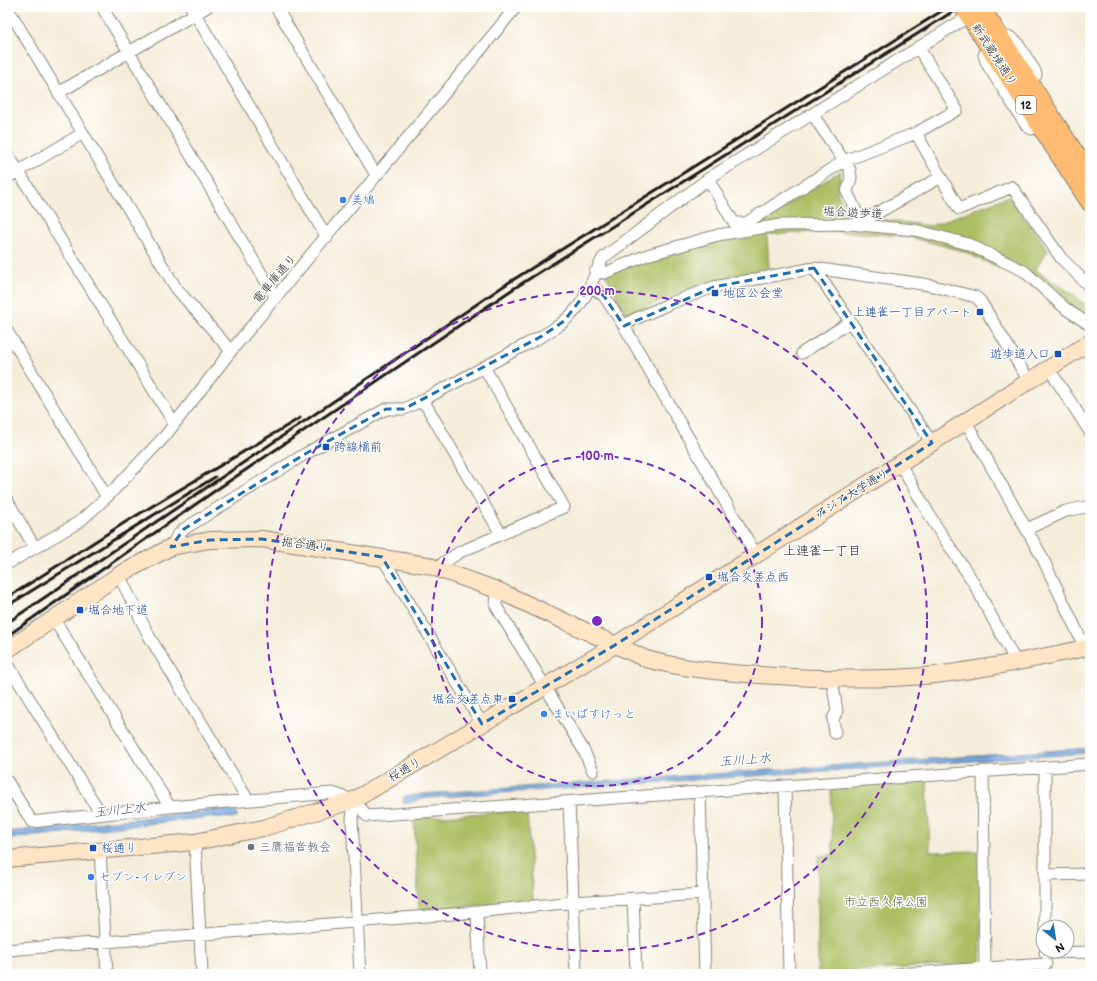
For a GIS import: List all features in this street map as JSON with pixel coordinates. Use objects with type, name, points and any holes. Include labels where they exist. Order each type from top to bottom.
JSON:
[{"type":"main road","name":"新武蔵境通り","points":[[975,9],[996,44],[1040,126],[1090,203]]},
{"type":"main road","name":"新武蔵境通り","points":[[996,44],[1030,83],[1090,176]]},
{"type":"street","points":[[102,7],[276,298]]},
{"type":"street","points":[[58,93],[129,52],[193,10],[207,7]]},
{"type":"street","points":[[276,7],[376,175]]},
{"type":"street","name":"電車庫通り","points":[[7,564],[80,522],[107,497],[165,436],[231,351],[327,238],[376,175],[516,7]]},
{"type":"street","points":[[7,8],[176,288],[231,351]]},
{"type":"street","points":[[171,547],[177,536],[184,529],[305,454],[386,409],[404,409],[423,400],[564,322],[578,306],[591,286],[595,272],[603,258],[708,179],[813,115],[975,9]]},
{"type":"street","points":[[193,10],[327,238]]},
{"type":"street","points":[[708,179],[734,223],[746,223],[844,161],[916,133],[957,110],[918,47]]},
{"type":"street","points":[[813,115],[850,170],[851,178],[847,192],[858,214],[872,216],[942,177]]},
{"type":"street","points":[[7,178],[83,133]]},
{"type":"street","points":[[916,133],[959,209],[1012,188],[1061,258],[1090,287]]},
{"type":"street","points":[[7,153],[174,423]]},
{"type":"street","name":"堀合遊歩道","points":[[595,272],[605,273],[647,255],[718,235],[780,225],[849,224],[915,230],[968,244],[1024,271],[1066,310],[1090,325]]},
{"type":"street","points":[[814,268],[907,403],[932,443]]},
{"type":"street","points":[[624,326],[633,320],[672,303],[714,287],[748,279],[814,268],[929,285],[976,297],[981,302],[1029,381]]},
{"type":"street","points":[[591,286],[604,296],[624,326],[756,555]]},
{"type":"street","points":[[802,352],[850,322]]},
{"type":"street","points":[[7,331],[107,497]]},
{"type":"street","name":"アジア大学通り","points":[[614,645],[1090,342]]},
{"type":"street","points":[[439,570],[444,562],[460,552],[564,508],[484,367]]},
{"type":"street","points":[[1055,378],[1090,432]]},
{"type":"street","points":[[423,400],[501,534]]},
{"type":"street","points":[[966,422],[1027,529],[1088,648]]},
{"type":"street","points":[[900,464],[936,526],[972,580],[1016,662]]},
{"type":"street","points":[[7,500],[35,548]]},
{"type":"street","points":[[1027,529],[1066,511],[1090,506]]},
{"type":"street","name":"掘合通り","points":[[7,650],[119,575],[171,547],[210,540],[262,539],[427,565],[497,590],[614,645],[646,658],[668,665],[728,673],[832,679],[891,678],[936,674],[1016,662],[1088,648]]},
{"type":"street","points":[[382,557],[482,724]]},
{"type":"street","points":[[119,575],[149,636],[248,800]]},
{"type":"street","points":[[497,590],[496,606],[546,686],[583,750],[593,771]]},
{"type":"street","points":[[54,619],[170,807]]},
{"type":"street","name":"桜通り","points":[[7,859],[194,842],[263,828],[354,800],[614,645]]},
{"type":"street","points":[[7,663],[101,814]]},
{"type":"street","points":[[832,679],[837,712],[833,719],[835,733]]},
{"type":"street","points":[[7,781],[32,822],[170,807],[332,793],[354,800],[367,816],[700,793],[983,770],[1090,764]]},
{"type":"street","points":[[1044,767],[1045,919]]},
{"type":"street","points":[[983,770],[985,971]]},
{"type":"street","points":[[785,786],[789,974]]},
{"type":"street","points":[[700,793],[705,974]]},
{"type":"street","points":[[354,800],[352,819],[360,974]]},
{"type":"street","points":[[569,802],[576,974]]},
{"type":"street","points":[[194,842],[202,974]]},
{"type":"street","points":[[100,850],[107,974]]},
{"type":"street","points":[[1045,875],[1090,874]]},
{"type":"street","points":[[7,950],[477,912],[573,902],[703,894]]},
{"type":"street","points":[[633,898],[636,974]]},
{"type":"street","points":[[477,912],[480,974]]},
{"type":"street","points":[[898,974],[985,971],[1090,952]]},
{"type":"highlighted area","points":[[814,268],[932,443],[615,645],[482,724],[382,557],[262,539],[210,540],[171,547],[184,529],[305,454],[386,409],[404,409],[542,336],[564,321],[591,286],[604,296],[624,326],[714,287]]},
{"type":"green space","points":[[841,171],[837,193],[849,215],[931,226],[1009,196],[1048,250],[1035,270],[1073,294],[1090,309],[1090,332],[1048,302],[1041,291],[1016,275],[960,250],[905,236],[829,231],[767,235],[769,268],[713,282],[661,301],[626,316],[605,273],[746,230]]},
{"type":"green space","name":"市立西久保公園","points":[[927,779],[930,852],[980,851],[981,961],[978,963],[818,974],[818,856],[833,855],[831,788]]},
{"type":"green space","points":[[527,810],[533,901],[419,910],[414,818]]},
{"type":"water","points":[[1090,748],[1090,753],[426,798],[404,804],[403,797],[422,794]]},
{"type":"water","points":[[236,808],[237,818],[211,817],[7,839],[7,832]]},
{"type":"railway","points":[[7,623],[508,283],[948,7]]},
{"type":"railway","points":[[7,636],[219,488],[513,289],[960,7]]},
{"type":"railway","points":[[7,598],[124,523],[300,418]]},
{"type":"railway","points":[[7,606],[215,477]]},
{"type":"place","name":"美鳩","points":[[343,200]]},
{"type":"place","name":"地区公会堂","points":[[715,293]]},
{"type":"place","name":"上連雀一丁目アパート","points":[[980,312]]},
{"type":"place","name":"遊歩道入口","points":[[1058,354]]},
{"type":"place","name":"跨線橋前","points":[[326,447]]},
{"type":"place","name":"堀合交差点西","points":[[709,577]]},
{"type":"place","name":"堀合地下道","points":[[80,610]]},
{"type":"place","name":"堀合交差点東","points":[[512,699]]},
{"type":"place","name":"まいばすけっと","points":[[544,714]]},
{"type":"place","name":"三鷹福音教会","points":[[251,847]]},
{"type":"place","name":"桜通り","points":[[93,848]]},
{"type":"place","name":"セブン-イレブン","points":[[91,877]]},
{"type":"district","name":"上連雀一丁目","points":[[822,551]]},
{"type":"water label","name":"玉川上水","points":[[745,760]]},
{"type":"water label","name":"玉川上水","points":[[120,810]]}]
